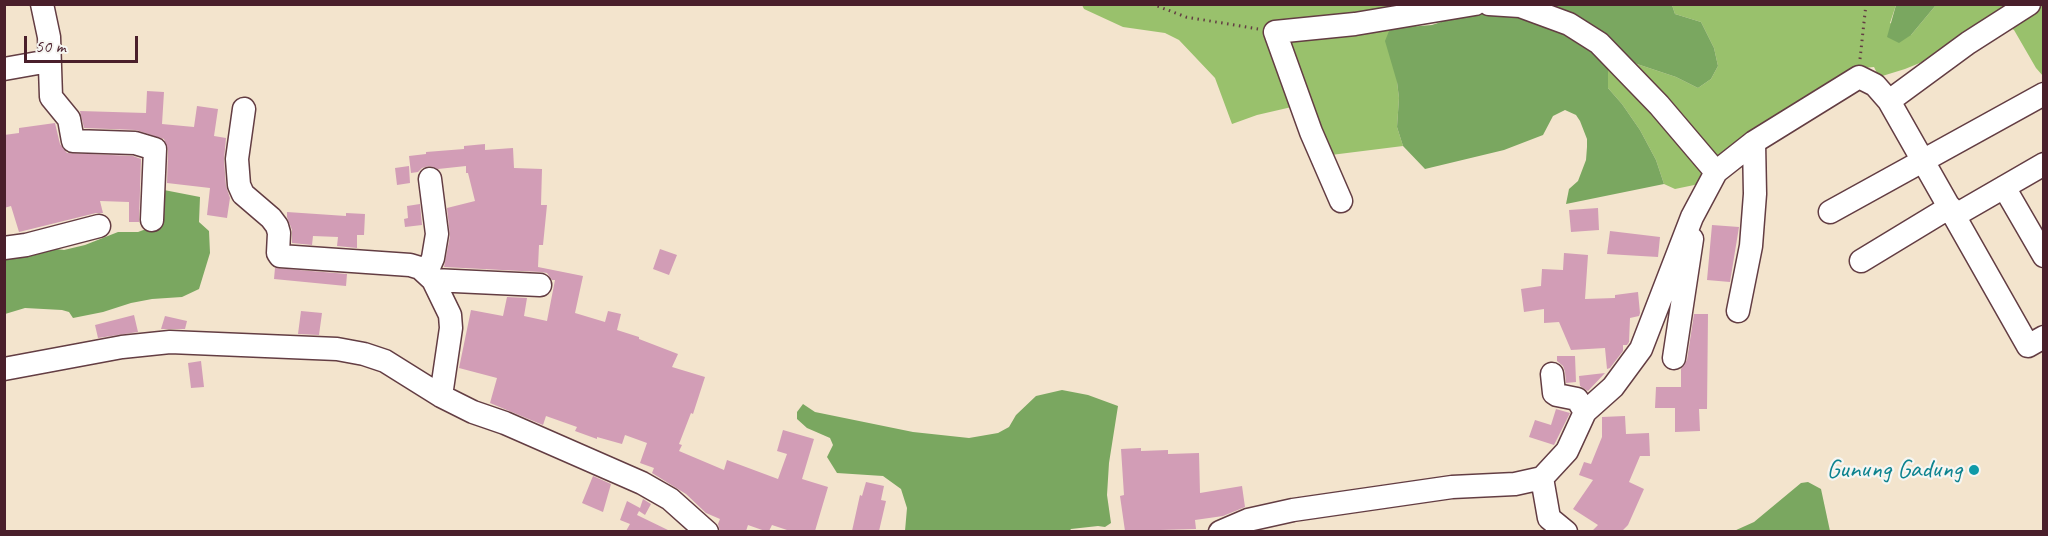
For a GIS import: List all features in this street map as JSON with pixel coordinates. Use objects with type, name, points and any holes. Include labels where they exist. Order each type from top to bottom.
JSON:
[{"type":"street","points":[[42,4],[49,37],[51,97],[69,119],[73,141],[135,143],[155,149],[152,220]]},
{"type":"street","points":[[1341,201],[1311,132],[1275,32],[1355,24],[1475,4]]},
{"type":"street","points":[[1489,4],[1520,6],[1569,24],[1599,44],[1659,105],[1716,172]]},
{"type":"street","points":[[1889,101],[1968,43],[2029,4]]},
{"type":"street","points":[[4,69],[49,61]]},
{"type":"street","points":[[1220,531],[1248,520],[1293,510],[1452,487],[1515,483],[1542,478],[1567,452],[1585,412],[1613,387],[1641,349],[1692,217],[1716,172],[1754,142],[1859,77],[1875,85],[1889,101],[2028,346],[2043,337]]},
{"type":"street","points":[[1830,212],[2043,94]]},
{"type":"street","points":[[244,109],[237,159],[239,185],[250,202],[271,218],[277,226],[280,256],[410,265],[420,267],[430,276],[450,315],[451,328],[441,396]]},
{"type":"street","points":[[1738,311],[1751,246],[1755,194],[1754,142]]},
{"type":"street","points":[[1860,261],[2004,187],[2043,164]]},
{"type":"street","points":[[430,178],[437,234],[430,276]]},
{"type":"street","points":[[2004,187],[2043,256]]},
{"type":"street","points":[[1674,358],[1690,253],[1692,217]]},
{"type":"street","points":[[4,248],[26,245],[99,226]]},
{"type":"street","points":[[430,276],[540,285]]},
{"type":"street","points":[[4,369],[112,349],[170,342],[337,350],[364,354],[385,361],[441,396],[473,412],[505,423],[642,483],[670,500],[707,531]]},
{"type":"street","points":[[1552,374],[1554,393],[1577,399],[1585,412]]},
{"type":"street","points":[[1542,478],[1549,518],[1566,531]]},
{"type":"path","points":[[1152,4],[1186,17],[1275,32]]},
{"type":"path","points":[[1859,77],[1866,4]]},
{"type":"green space","points":[[1444,4],[1446,17],[1441,22],[1417,25],[1397,82],[1399,98],[1397,127],[1403,146],[1331,155],[1309,103],[1257,115],[1232,124],[1215,78],[1179,40],[1165,33],[1123,27],[1084,9],[1082,5]]},
{"type":"green space","points":[[1896,4],[1936,5],[1911,35],[1899,43],[1887,37]]},
{"type":"green space","points":[[1444,5],[1672,5],[1675,14],[1701,22],[1714,48],[1718,66],[1711,79],[1698,88],[1676,77],[1625,60],[1608,69],[1608,88],[1640,130],[1656,160],[1664,184],[1566,204],[1569,189],[1578,181],[1586,160],[1587,139],[1576,115],[1565,110],[1553,116],[1543,135],[1504,150],[1425,169],[1403,146],[1397,127],[1399,98],[1397,82],[1385,41],[1389,31],[1396,28],[1441,22],[1446,17]]},
{"type":"green space","points":[[1672,5],[1896,5],[1890,23],[1911,35],[1936,5],[2043,5],[2043,76],[2014,30],[1996,19],[1927,60],[1905,69],[1879,77],[1874,67],[1853,69],[1699,184],[1675,189],[1664,184],[1656,160],[1640,130],[1608,88],[1608,69],[1625,60],[1676,77],[1698,88],[1711,79],[1718,66],[1714,48],[1701,22],[1675,14]]},
{"type":"green space","points":[[164,190],[200,197],[199,222],[209,231],[210,253],[199,289],[182,297],[131,303],[73,318],[69,312],[62,310],[25,308],[5,314],[5,257],[56,249],[64,250],[85,245],[118,232],[138,232],[157,225]]},
{"type":"green space","points":[[1062,390],[1088,395],[1118,406],[1109,463],[1107,495],[1111,523],[1105,527],[1071,529],[1069,532],[905,531],[907,508],[901,489],[883,476],[837,473],[827,457],[833,445],[830,438],[807,428],[797,419],[797,412],[803,404],[815,412],[913,432],[969,438],[998,433],[1009,427],[1016,415],[1036,396]]},
{"type":"green space","points":[[1808,482],[1821,489],[1830,531],[1734,531],[1754,522],[1801,483]]},
{"type":"building","points":[[147,91],[164,92],[162,124],[194,127],[197,106],[218,109],[214,136],[226,138],[224,160],[226,186],[230,198],[227,218],[207,215],[210,188],[167,183],[168,150],[164,139],[136,130],[84,128],[80,111],[146,113]]},
{"type":"building","points":[[55,123],[60,144],[67,153],[133,156],[141,159],[139,222],[129,222],[129,202],[100,201],[103,213],[19,232],[11,206],[4,208],[4,135],[19,133],[19,128]]},
{"type":"building","points":[[485,144],[485,150],[513,148],[514,168],[542,169],[541,205],[547,205],[543,245],[539,245],[538,267],[583,276],[575,313],[605,322],[608,311],[621,314],[617,330],[678,354],[672,367],[705,377],[693,414],[691,413],[679,444],[682,445],[679,451],[724,470],[727,460],[778,479],[787,454],[777,451],[783,430],[814,439],[802,479],[828,487],[815,531],[790,531],[772,525],[769,531],[765,531],[748,525],[746,531],[720,531],[718,524],[720,519],[706,513],[686,494],[652,473],[654,468],[640,463],[647,443],[625,435],[622,444],[597,437],[597,439],[575,431],[577,427],[546,416],[543,425],[490,403],[497,378],[459,368],[471,310],[503,316],[507,297],[527,298],[524,316],[547,321],[555,280],[552,280],[547,273],[541,272],[444,267],[450,236],[447,208],[475,201],[466,166],[438,169],[429,166],[411,173],[409,156]]},
{"type":"building","points":[[409,166],[410,183],[397,185],[395,168]]},
{"type":"building","points":[[420,204],[422,225],[405,227],[404,219],[408,218],[407,206]]},
{"type":"building","points":[[1598,208],[1599,230],[1571,232],[1569,210]]},
{"type":"building","points":[[287,212],[346,216],[346,213],[365,214],[364,235],[357,235],[357,248],[337,246],[338,237],[313,236],[312,245],[292,243],[292,230]]},
{"type":"building","points":[[1712,225],[1739,227],[1730,282],[1707,280]]},
{"type":"building","points":[[1610,231],[1660,237],[1658,257],[1607,254]]},
{"type":"building","points":[[660,249],[677,255],[669,275],[653,269]]},
{"type":"building","points":[[1564,253],[1588,255],[1585,299],[1615,298],[1615,295],[1638,292],[1639,316],[1630,318],[1629,342],[1623,345],[1623,351],[1610,368],[1607,369],[1605,348],[1571,350],[1559,322],[1544,323],[1544,309],[1524,312],[1521,289],[1541,286],[1542,269],[1563,270]]},
{"type":"building","points":[[275,268],[347,274],[346,286],[274,279]]},
{"type":"building","points":[[301,311],[322,313],[319,335],[298,334]]},
{"type":"building","points":[[1694,314],[1708,314],[1707,409],[1699,409],[1700,431],[1675,432],[1675,408],[1655,408],[1656,387],[1681,387],[1681,369],[1687,360]]},
{"type":"building","points":[[134,315],[138,332],[98,338],[95,325]]},
{"type":"building","points":[[165,316],[187,321],[185,329],[161,329]]},
{"type":"building","points":[[1557,356],[1575,356],[1576,382],[1566,383],[1563,366],[1557,361]]},
{"type":"building","points":[[201,361],[204,387],[191,388],[188,363]]},
{"type":"building","points":[[1605,373],[1588,391],[1580,386],[1579,376]]},
{"type":"building","points":[[1556,409],[1570,413],[1554,445],[1529,437],[1535,420],[1551,425]]},
{"type":"building","points":[[1625,416],[1626,434],[1649,433],[1650,456],[1640,456],[1629,482],[1644,489],[1628,525],[1622,531],[1592,531],[1598,525],[1573,509],[1593,480],[1579,475],[1584,462],[1591,464],[1602,437],[1602,417]]},
{"type":"building","points":[[1141,448],[1141,451],[1168,450],[1168,454],[1199,453],[1200,493],[1242,486],[1245,507],[1223,516],[1195,520],[1196,529],[1125,531],[1120,496],[1124,495],[1121,449]]},
{"type":"building","points":[[593,476],[611,484],[603,512],[582,503]]},
{"type":"building","points":[[866,482],[884,486],[881,500],[886,501],[879,531],[852,531],[860,495],[862,496]]},
{"type":"building","points":[[643,499],[651,504],[645,515],[639,511],[637,515],[670,531],[626,531],[630,524],[620,520],[627,501],[640,508]]},
{"type":"place","name":"Gunung Gadung","points":[[1974,470]]}]
